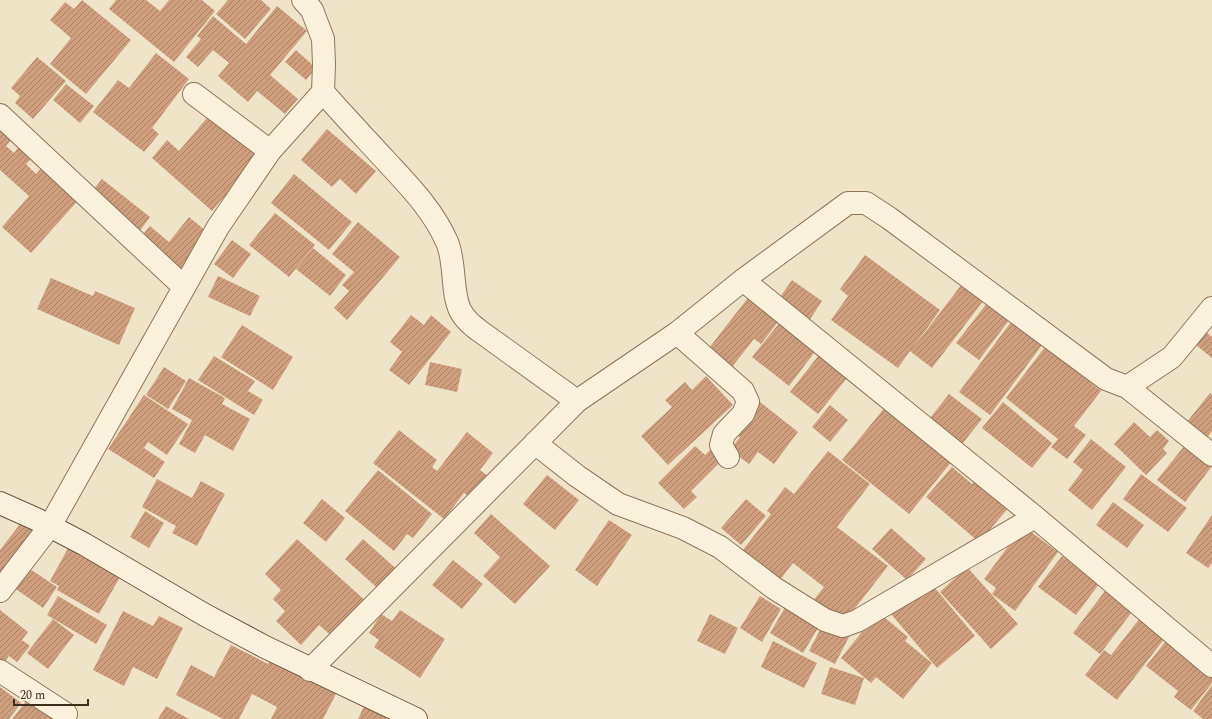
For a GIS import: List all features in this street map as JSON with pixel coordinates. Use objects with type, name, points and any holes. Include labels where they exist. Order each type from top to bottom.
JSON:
[{"type":"street","points":[[0,591],[50,526],[218,227],[270,151],[323,92],[323,39],[312,10],[303,0]]},
{"type":"street","points":[[323,92],[423,201],[438,223],[448,244],[460,310],[469,322],[577,401]]},
{"type":"street","points":[[194,94],[270,151]]},
{"type":"street","points":[[0,115],[184,287]]},
{"type":"street","points":[[310,670],[577,401],[677,333],[743,280],[848,203],[866,203],[889,218],[1106,379],[1127,387],[1212,455]]},
{"type":"street","points":[[743,280],[1035,517],[1212,666]]},
{"type":"street","points":[[1127,387],[1172,357],[1212,308]]},
{"type":"street","points":[[677,333],[743,391],[748,402],[743,414],[724,434],[721,445],[728,457]]},
{"type":"street","points":[[535,443],[577,476],[618,504],[683,528],[720,547],[774,588],[825,620],[843,626],[857,621],[1035,517]]},
{"type":"street","points":[[0,503],[50,526],[84,544],[205,615],[265,647],[310,670],[416,719]]},
{"type":"street","points":[[0,671],[66,714]]},
{"type":"building","points":[[82,0],[131,40],[86,94],[50,64],[71,38],[50,20],[65,2],[74,9]]},
{"type":"building","points":[[116,0],[146,0],[160,11],[169,0],[202,0],[215,11],[174,62],[109,9]]},
{"type":"building","points":[[228,0],[261,0],[271,9],[245,39],[216,14]]},
{"type":"building","points":[[277,6],[307,31],[270,75],[298,99],[285,114],[257,91],[248,102],[218,76],[229,63],[213,50],[198,67],[186,57],[201,39],[197,36],[213,16],[246,44]]},
{"type":"building","points":[[296,50],[316,68],[306,80],[285,62]]},
{"type":"building","points":[[156,53],[189,79],[152,128],[159,134],[144,152],[93,112],[118,80],[129,88]]},
{"type":"building","points":[[37,57],[66,81],[33,119],[15,103],[20,96],[11,88]]},
{"type":"building","points":[[66,84],[94,106],[80,123],[53,100]]},
{"type":"building","points":[[211,113],[260,155],[212,211],[152,158],[167,140],[179,151]]},
{"type":"building","points":[[0,128],[12,139],[6,146],[14,153],[21,144],[34,156],[26,164],[36,174],[45,164],[82,196],[31,253],[2,227],[29,196],[0,170]]},
{"type":"building","points":[[327,129],[376,171],[356,194],[340,179],[332,187],[301,160]]},
{"type":"building","points":[[294,174],[352,222],[329,250],[271,203]]},
{"type":"building","points":[[102,179],[150,217],[139,232],[90,194]]},
{"type":"building","points":[[275,213],[315,245],[289,277],[249,245]]},
{"type":"building","points":[[189,217],[212,236],[182,272],[140,238],[150,226],[169,242]]},
{"type":"building","points":[[358,222],[400,257],[347,320],[334,308],[349,291],[342,285],[354,272],[332,254]]},
{"type":"building","points":[[232,240],[251,254],[233,278],[214,264]]},
{"type":"building","points":[[313,248],[346,275],[330,296],[296,269]]},
{"type":"building","points":[[865,255],[940,310],[913,348],[965,280],[987,296],[932,368],[910,351],[898,368],[831,320],[848,296],[840,289]]},
{"type":"building","points":[[218,276],[260,296],[250,316],[208,297]]},
{"type":"building","points":[[51,278],[93,296],[95,291],[135,308],[119,345],[37,309]]},
{"type":"building","points":[[792,280],[822,301],[807,324],[776,303]]},
{"type":"building","points":[[751,294],[781,318],[761,344],[754,339],[732,367],[709,348]]},
{"type":"building","points":[[988,302],[1010,319],[979,360],[956,343]]},
{"type":"building","points":[[411,315],[424,325],[431,315],[451,332],[409,385],[389,370],[402,352],[390,342]]},
{"type":"building","points":[[781,321],[817,349],[789,386],[752,357]]},
{"type":"building","points":[[1011,322],[1042,345],[990,415],[959,392]]},
{"type":"building","points":[[242,325],[293,357],[273,390],[221,357]]},
{"type":"building","points":[[1206,332],[1212,337],[1212,358],[1196,345]]},
{"type":"building","points":[[1045,347],[1101,391],[1074,426],[1086,435],[1067,459],[1051,447],[1058,439],[1006,398]]},
{"type":"building","points":[[819,355],[847,378],[818,414],[790,392]]},
{"type":"building","points":[[214,356],[255,381],[248,391],[263,400],[254,415],[198,380]]},
{"type":"building","points":[[430,362],[462,369],[457,392],[425,385]]},
{"type":"building","points":[[164,367],[186,381],[168,409],[146,395]]},
{"type":"building","points":[[706,376],[733,405],[668,465],[641,436],[672,407],[665,400],[685,382],[692,390]]},
{"type":"building","points":[[189,378],[225,398],[222,404],[250,419],[233,451],[205,435],[195,453],[179,444],[192,420],[172,409]]},
{"type":"building","points":[[1210,393],[1212,395],[1212,431],[1202,444],[1182,428]]},
{"type":"building","points":[[949,394],[982,419],[959,448],[926,423]]},
{"type":"building","points":[[144,395],[188,424],[167,455],[148,442],[144,448],[165,462],[154,478],[108,449]]},
{"type":"building","points":[[760,402],[798,432],[774,464],[758,452],[749,464],[730,450],[740,437],[736,434]]},
{"type":"building","points":[[1003,402],[1052,443],[1032,468],[982,428]]},
{"type":"building","points":[[830,405],[848,420],[830,442],[812,427]]},
{"type":"building","points":[[886,406],[953,460],[909,514],[842,460]]},
{"type":"building","points":[[1134,422],[1150,437],[1157,430],[1169,441],[1163,449],[1167,453],[1146,475],[1114,444]]},
{"type":"building","points":[[399,430],[437,460],[432,467],[437,471],[467,432],[493,453],[480,470],[493,480],[477,502],[464,493],[444,519],[373,463]]},
{"type":"building","points":[[1091,439],[1126,467],[1092,510],[1068,490],[1083,470],[1073,462]]},
{"type":"building","points":[[1185,445],[1212,466],[1185,502],[1157,480]]},
{"type":"building","points":[[695,446],[705,455],[710,450],[721,461],[691,491],[697,497],[684,509],[658,483]]},
{"type":"building","points":[[828,451],[870,484],[837,527],[888,566],[842,625],[812,602],[824,587],[793,563],[776,585],[738,556],[771,514],[767,511],[785,487],[794,494]]},
{"type":"building","points":[[952,467],[972,484],[978,477],[1011,505],[979,542],[926,497]]},
{"type":"building","points":[[378,470],[432,514],[413,538],[407,534],[394,551],[345,511]]},
{"type":"building","points":[[1141,474],[1187,508],[1168,532],[1123,499]]},
{"type":"building","points":[[547,475],[579,500],[555,530],[523,504]]},
{"type":"building","points":[[157,479],[192,498],[201,481],[225,494],[197,546],[172,533],[176,526],[142,507]]},
{"type":"building","points":[[322,499],[345,518],[326,542],[303,523]]},
{"type":"building","points":[[746,499],[766,516],[741,545],[721,528]]},
{"type":"building","points":[[1113,502],[1144,525],[1127,548],[1096,525]]},
{"type":"building","points":[[145,511],[164,523],[149,548],[130,537]]},
{"type":"building","points":[[491,514],[550,566],[515,604],[483,576],[500,557],[474,533]]},
{"type":"building","points":[[1212,515],[1212,563],[1208,568],[1186,553]]},
{"type":"building","points":[[24,519],[40,532],[0,584],[0,550]]},
{"type":"building","points":[[609,520],[632,535],[597,586],[575,570]]},
{"type":"building","points":[[1023,526],[1058,552],[1015,611],[992,594],[996,588],[984,579]]},
{"type":"building","points":[[891,528],[926,559],[907,580],[872,549]]},
{"type":"building","points":[[297,539],[368,603],[335,639],[319,625],[301,645],[276,621],[285,611],[273,599],[281,590],[265,574]]},
{"type":"building","points":[[363,539],[401,573],[383,593],[345,559]]},
{"type":"building","points":[[72,541],[124,570],[99,614],[57,590],[59,586],[50,581]]},
{"type":"building","points":[[1062,556],[1099,584],[1076,615],[1038,587]]},
{"type":"building","points":[[453,560],[483,584],[462,609],[432,585]]},
{"type":"building","points":[[24,565],[57,587],[43,608],[10,585]]},
{"type":"building","points":[[967,567],[1018,624],[991,649],[940,592]]},
{"type":"building","points":[[930,582],[975,636],[937,668],[891,614]]},
{"type":"building","points":[[1108,587],[1135,608],[1100,654],[1073,633]]},
{"type":"building","points":[[58,596],[107,625],[96,644],[47,615]]},
{"type":"building","points":[[760,596],[781,609],[762,642],[740,628]]},
{"type":"building","points":[[787,604],[821,623],[803,653],[770,633]]},
{"type":"building","points":[[0,610],[28,632],[22,640],[30,646],[17,662],[9,656],[1,667],[0,666]]},
{"type":"building","points":[[400,610],[445,639],[420,678],[374,647],[379,640],[369,633],[381,614],[392,621]]},
{"type":"building","points":[[123,611],[153,626],[159,616],[183,628],[157,679],[133,667],[124,686],[93,670]]},
{"type":"building","points":[[878,612],[908,637],[905,641],[932,663],[903,699],[876,677],[871,683],[841,658]]},
{"type":"building","points":[[710,614],[738,628],[725,654],[697,641]]},
{"type":"building","points":[[1140,618],[1165,638],[1117,700],[1085,675],[1104,650],[1111,655]]},
{"type":"building","points":[[53,619],[74,635],[48,669],[27,653]]},
{"type":"building","points":[[824,622],[850,635],[835,664],[809,651]]},
{"type":"building","points":[[1169,637],[1212,671],[1212,683],[1191,710],[1174,697],[1178,691],[1146,666]]},
{"type":"building","points":[[773,641],[817,663],[804,688],[761,667]]},
{"type":"building","points":[[231,645],[268,664],[272,656],[338,690],[323,719],[271,719],[277,707],[252,694],[239,719],[223,719],[176,695],[191,665],[214,677]]},
{"type":"building","points":[[830,667],[864,678],[855,705],[821,694]]},
{"type":"building","points":[[1212,685],[1212,719],[1203,719],[1193,711]]},
{"type":"building","points":[[0,687],[21,703],[9,719],[0,719]]},
{"type":"building","points":[[30,696],[60,719],[12,719]]},
{"type":"building","points":[[366,702],[389,713],[386,719],[358,719]]},
{"type":"building","points":[[166,706],[189,719],[158,719]]}]
